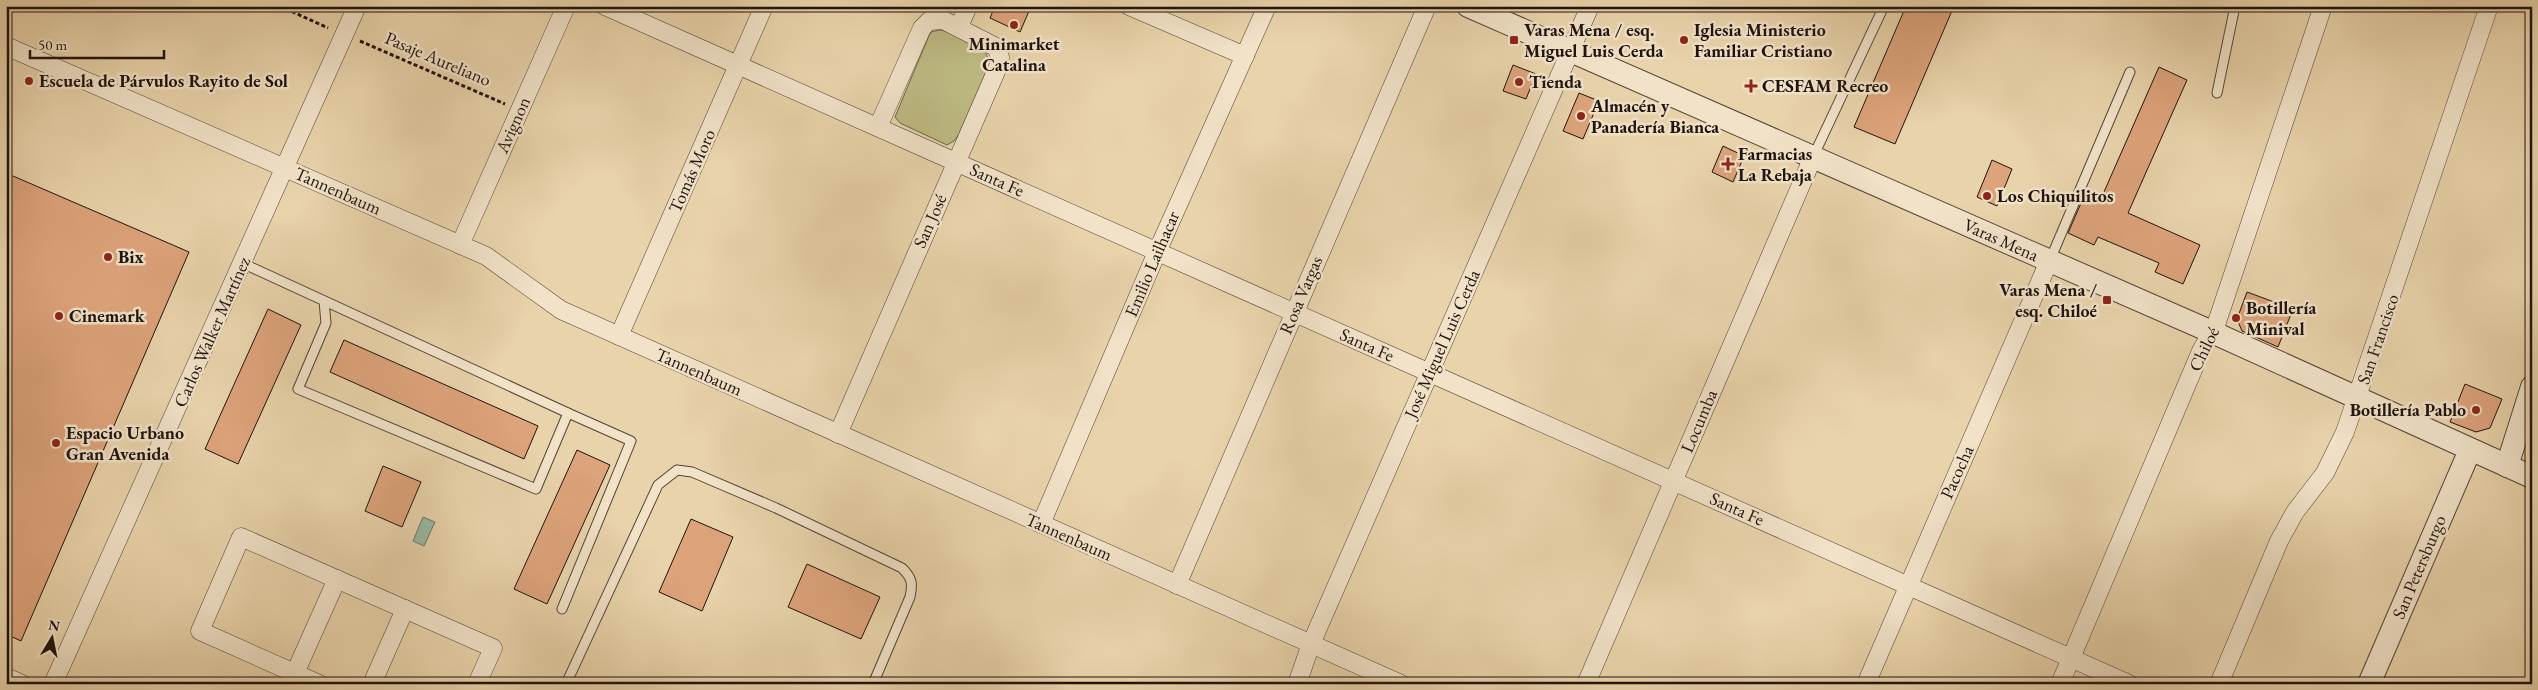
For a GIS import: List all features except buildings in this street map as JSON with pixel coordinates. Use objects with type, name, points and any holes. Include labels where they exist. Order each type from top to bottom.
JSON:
[{"type":"street","name":"Carlos Walker Martínez","points":[[53,684],[285,168],[338,32],[356,6]]},
{"type":"street","name":"Avignon","points":[[460,245],[566,6]]},
{"type":"street","name":"Santa Fe","points":[[605,6],[2129,684]]},
{"type":"street","name":"Tomás Moro","points":[[619,336],[764,6]]},
{"type":"street","points":[[959,27],[968,6]]},
{"type":"street","points":[[1129,6],[1244,56]]},
{"type":"street","name":"Emilio Lailhacar","points":[[1041,524],[1157,252],[1267,6]]},
{"type":"street","name":"Rosa Vargas","points":[[1178,585],[1427,6]]},
{"type":"street","name":"Varas Mena","points":[[1468,6],[2212,332],[2532,477]]},
{"type":"street","name":"José Miguel Luis Cerda","points":[[1297,684],[1311,644],[1590,6]]},
{"type":"street","name":"Chiloé","points":[[2060,684],[2201,351],[2216,325],[2323,6]]},
{"type":"street","name":"San Francisco","points":[[2219,684],[2279,541],[2295,512],[2325,473],[2358,399],[2489,6]]},
{"type":"street","name":"San José","points":[[838,434],[1000,60],[994,45],[959,27],[939,19],[932,19],[924,25],[878,127]]},
{"type":"street","name":"Tannenbaum","points":[[6,46],[460,245],[500,265],[550,304],[619,336],[1401,684]]},
{"type":"street","name":"Locumba","points":[[1586,684],[1813,157]]},
{"type":"street","name":"Pacocha","points":[[1866,684],[2049,261]]},
{"type":"street","points":[[2507,466],[2532,387]]},
{"type":"street","name":"San Petersburgo","points":[[2369,684],[2470,450]]},
{"type":"street","points":[[337,579],[305,680],[200,632],[241,537],[337,579],[493,648],[477,684]]},
{"type":"street","points":[[372,684],[405,609]]},
{"type":"street","points":[[6,677],[22,684]]},
{"type":"lane","points":[[1813,157],[1884,6]]},
{"type":"lane","points":[[2217,92],[2235,6]]},
{"type":"lane","points":[[2049,261],[2130,72]]},
{"type":"lane","points":[[242,263],[631,441],[562,609]]},
{"type":"lane","points":[[324,301],[326,323],[298,389],[536,489],[568,413]]},
{"type":"lane","points":[[566,684],[658,485],[677,470],[692,472],[776,508],[902,568],[911,577],[913,586],[910,597],[872,684]]},
{"type":"path","name":"Pasaje Aureliano","points":[[280,6],[520,110]]},
{"type":"shaded area","points":[[946,31],[984,49],[990,63],[959,134],[954,141],[947,145],[900,123],[895,117],[931,32]]},
{"type":"shaded area","points":[[423,517],[435,522],[424,546],[413,541]]},
{"type":"place","name":"Minimarket Catalina","points":[[1014,25]]},
{"type":"place","name":"Varas Mena / esq. Miguel Luis Cerda","points":[[1514,40]]},
{"type":"place","name":"Iglesia Ministerio Familiar Cristiano","points":[[1684,40]]},
{"type":"place","name":"Escuela de Párvulos Rayito de Sol","points":[[29,81]]},
{"type":"place","name":"Tienda","points":[[1519,82]]},
{"type":"place","name":"CESFAM Recreo","points":[[1751,86]]},
{"type":"place","name":"Almacén y Panadería Bianca","points":[[1581,116]]},
{"type":"place","name":"Farmacias La Rebaja","points":[[1728,164]]},
{"type":"place","name":"Los Chiquilitos","points":[[1987,196]]},
{"type":"place","name":"Bix","points":[[108,257]]},
{"type":"place","name":"Varas Mena / esq. Chiloé","points":[[2107,300]]},
{"type":"place","name":"Cinemark","points":[[59,316]]},
{"type":"place","name":"Botillería Minival","points":[[2236,318]]},
{"type":"place","name":"Botillería Pablo","points":[[2476,410]]},
{"type":"place","name":"Espacio Urbano Gran Avenida","points":[[56,443]]}]
